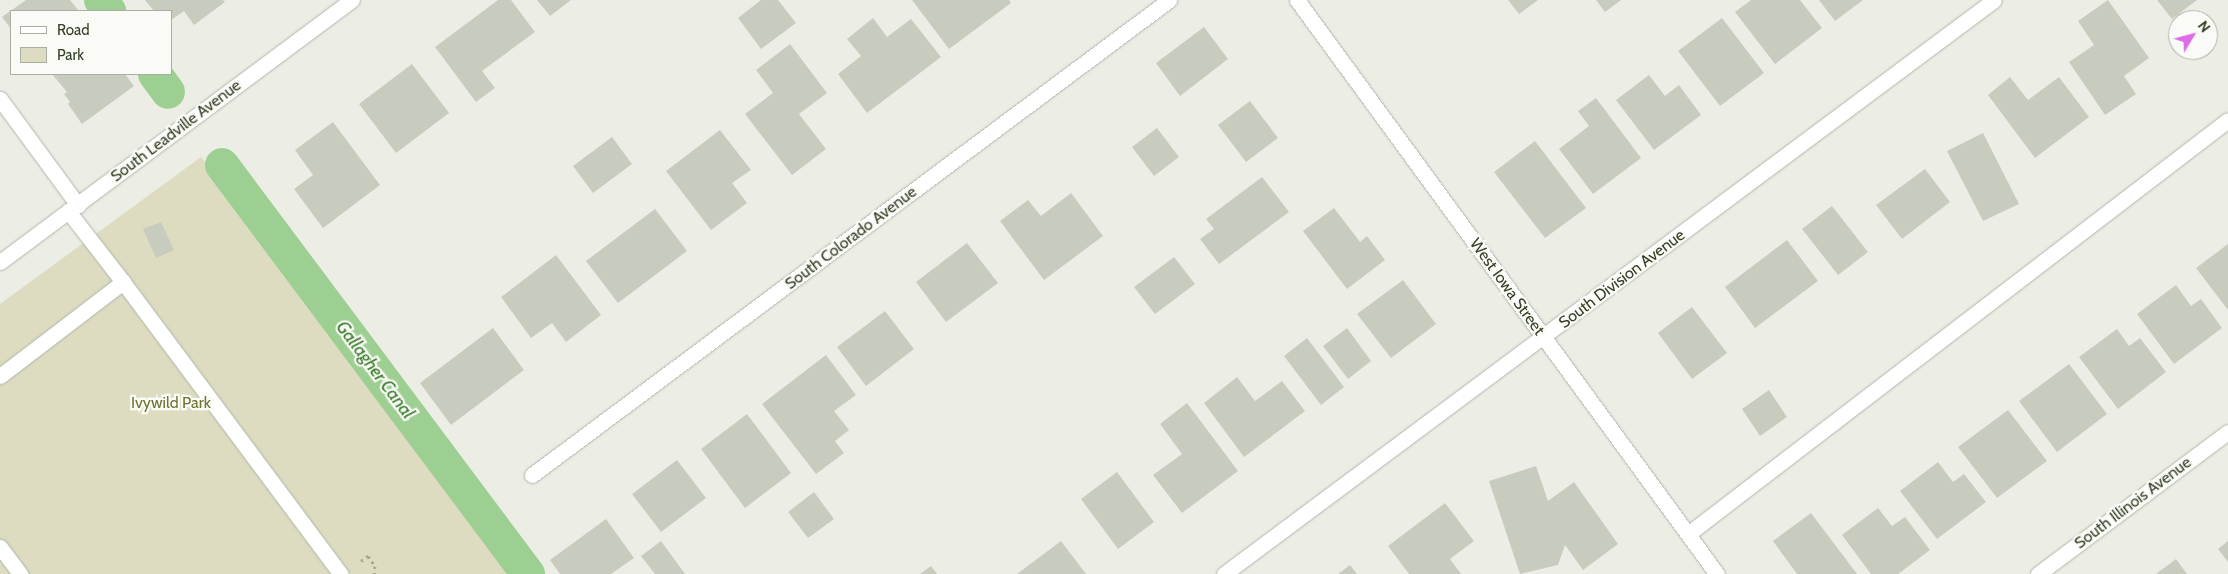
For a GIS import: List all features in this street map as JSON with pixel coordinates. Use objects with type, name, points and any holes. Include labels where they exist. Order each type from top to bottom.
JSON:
[{"type":"street","name":"South Leadville Avenue","points":[[0,262],[352,0]]},
{"type":"street","name":"South Colorado Avenue","points":[[532,475],[1169,0]]},
{"type":"street","name":"West Iowa Street","points":[[1297,0],[1717,574]]},
{"type":"street","name":"South Division Avenue","points":[[1224,574],[1994,0]]},
{"type":"street","points":[[0,99],[123,282],[341,574]]},
{"type":"street","points":[[1688,534],[2228,120]]},
{"type":"street","points":[[0,376],[123,282]]},
{"type":"street","name":"South Illinois Avenue","points":[[2038,574],[2228,432]]},
{"type":"street","points":[[0,547],[20,574]]},
{"type":"path","points":[[374,574],[375,566]]},
{"type":"green space","name":"Ivywild Park","points":[[201,157],[511,574],[0,574],[0,304]]},
{"type":"building","points":[[26,0],[70,0],[78,10],[12,10]]},
{"type":"building","points":[[145,0],[223,0],[225,2],[194,25],[184,11],[172,19],[172,10],[153,10]]},
{"type":"building","points":[[498,0],[511,0],[535,32],[482,71],[495,88],[476,102],[435,47]]},
{"type":"building","points":[[537,0],[571,0],[550,16]]},
{"type":"building","points":[[761,0],[778,0],[796,23],[761,49],[738,18]]},
{"type":"building","points":[[912,0],[1009,0],[1011,3],[949,49]]},
{"type":"building","points":[[1508,0],[1538,0],[1519,14]]},
{"type":"building","points":[[1596,0],[1621,0],[1605,12]]},
{"type":"building","points":[[1751,0],[1800,0],[1822,28],[1775,64],[1735,12]]},
{"type":"building","points":[[1819,0],[1863,0],[1835,21]]},
{"type":"building","points":[[2108,0],[2149,58],[2124,76],[2136,94],[2105,115],[2069,62],[2094,45],[2078,21]]},
{"type":"building","points":[[2157,0],[2197,0],[2184,10],[2168,10],[2168,14]]},
{"type":"building","points":[[10,11],[10,28],[2,17]]},
{"type":"building","points":[[873,18],[887,37],[911,19],[941,57],[867,113],[838,74],[861,56],[847,39]]},
{"type":"building","points":[[1722,18],[1764,73],[1720,106],[1678,51]]},
{"type":"building","points":[[1204,27],[1228,59],[1180,96],[1156,63]]},
{"type":"building","points":[[790,44],[827,93],[799,114],[826,149],[792,175],[745,114],[773,93],[756,70]]},
{"type":"building","points":[[412,64],[449,113],[396,153],[359,104]]},
{"type":"building","points":[[53,75],[126,75],[134,86],[82,124],[68,104],[70,102],[64,94],[67,92]]},
{"type":"building","points":[[1649,75],[1665,96],[1679,85],[1701,115],[1654,150],[1616,100]]},
{"type":"building","points":[[2010,77],[2028,100],[2059,77],[2089,117],[2035,158],[1988,95]]},
{"type":"building","points":[[1596,98],[1641,158],[1593,194],[1559,149],[1589,126],[1578,111]]},
{"type":"building","points":[[1250,101],[1278,138],[1246,162],[1218,125]]},
{"type":"building","points":[[333,122],[380,185],[323,228],[294,189],[313,175],[295,150]]},
{"type":"building","points":[[1157,128],[1179,157],[1154,176],[1132,147]]},
{"type":"building","points":[[720,130],[751,170],[732,183],[747,203],[711,230],[666,171]]},
{"type":"building","points":[[1983,133],[2019,204],[1983,221],[1947,151]]},
{"type":"building","points":[[612,137],[632,164],[593,193],[573,166]]},
{"type":"building","points":[[1535,141],[1586,208],[1545,238],[1494,172]]},
{"type":"building","points":[[1925,169],[1950,202],[1902,239],[1876,205]]},
{"type":"building","points":[[1262,177],[1289,212],[1219,264],[1200,239],[1214,229],[1206,219]]},
{"type":"building","points":[[1071,193],[1103,236],[1044,280],[1000,221],[1028,200],[1041,216]]},
{"type":"building","points":[[1832,206],[1868,252],[1838,275],[1802,229]]},
{"type":"building","points":[[1334,208],[1360,242],[1367,236],[1385,260],[1347,289],[1303,231]]},
{"type":"building","points":[[655,209],[687,251],[618,303],[586,261]]},
{"type":"building","points":[[161,222],[174,250],[156,258],[143,229]]},
{"type":"building","points":[[1787,240],[1818,281],[1755,328],[1725,287]]},
{"type":"building","points":[[967,243],[998,283],[946,322],[916,282]]},
{"type":"building","points":[[2228,244],[2228,310],[2196,268]]},
{"type":"building","points":[[556,255],[601,315],[566,342],[552,323],[531,338],[501,297]]},
{"type":"building","points":[[1174,257],[1195,284],[1155,314],[1134,287]]},
{"type":"building","points":[[1403,280],[1436,324],[1391,358],[1357,314]]},
{"type":"building","points":[[2176,285],[2191,306],[2201,299],[2222,328],[2174,364],[2137,314]]},
{"type":"building","points":[[1692,307],[1727,353],[1692,379],[1658,333]]},
{"type":"building","points":[[885,311],[914,349],[866,386],[837,347]]},
{"type":"building","points":[[493,328],[524,370],[451,425],[420,383]]},
{"type":"building","points":[[1347,328],[1371,361],[1348,379],[1323,346]]},
{"type":"building","points":[[2117,329],[2129,346],[2140,338],[2166,372],[2118,409],[2079,357]]},
{"type":"building","points":[[1307,338],[1344,387],[1321,405],[1284,356]]},
{"type":"building","points":[[826,355],[856,395],[834,411],[849,430],[835,441],[844,453],[816,474],[762,404]]},
{"type":"building","points":[[2069,364],[2107,414],[2057,452],[2019,401]]},
{"type":"building","points":[[1237,377],[1255,401],[1282,381],[1305,411],[1244,457],[1204,403]]},
{"type":"building","points":[[1769,390],[1787,417],[1760,436],[1742,409]]},
{"type":"building","points":[[1187,403],[1238,471],[1182,513],[1153,475],[1182,454],[1160,424]]},
{"type":"building","points":[[2008,410],[2047,461],[1997,498],[1958,447]]},
{"type":"building","points":[[747,414],[791,473],[745,508],[701,449]]},
{"type":"building","points":[[677,460],[706,498],[661,532],[632,494]]},
{"type":"building","points":[[1938,462],[1953,482],[1964,474],[1986,502],[1937,539],[1900,491]]},
{"type":"building","points":[[1536,466],[1548,501],[1574,482],[1618,544],[1583,570],[1565,545],[1558,565],[1520,574],[1489,481]]},
{"type":"building","points":[[1117,472],[1154,522],[1118,549],[1081,499]]},
{"type":"building","points":[[814,492],[834,519],[808,538],[788,512]]},
{"type":"building","points":[[1445,503],[1474,541],[1450,559],[1461,574],[1409,574],[1388,546]]},
{"type":"building","points":[[1878,508],[1892,526],[1905,517],[1930,550],[1898,574],[1871,574],[1842,535]]},
{"type":"building","points":[[1811,513],[1857,574],[1797,574],[1773,541]]},
{"type":"building","points":[[606,519],[634,558],[611,574],[560,574],[550,560]]},
{"type":"building","points":[[661,541],[685,574],[655,574],[641,556]]},
{"type":"building","points":[[1061,541],[1086,574],[1017,574]]},
{"type":"building","points":[[2228,541],[2228,562],[2218,549]]},
{"type":"building","points":[[2176,559],[2187,574],[2156,574]]},
{"type":"building","points":[[1350,565],[1357,574],[1338,574]]},
{"type":"building","points":[[931,566],[937,574],[920,574]]},
{"type":"waterway","name":"Gallagher Canal","points":[[101,0],[108,10]]},
{"type":"waterway","name":"Gallagher Canal","points":[[156,75],[168,92]]},
{"type":"waterway","name":"Gallagher Canal","points":[[222,165],[528,574]]}]
